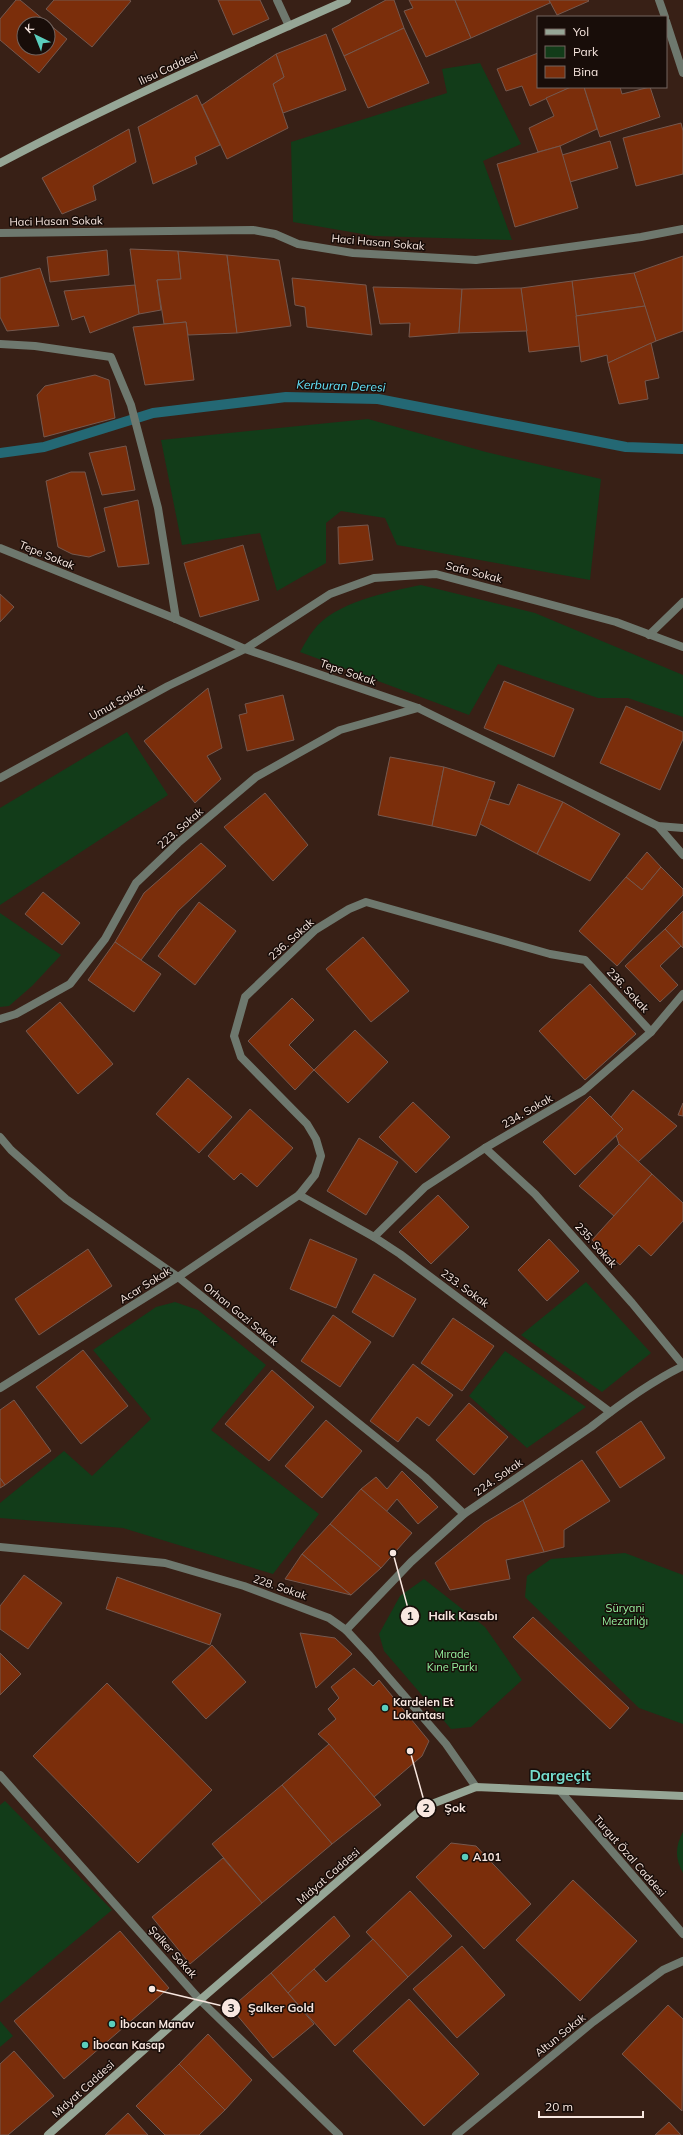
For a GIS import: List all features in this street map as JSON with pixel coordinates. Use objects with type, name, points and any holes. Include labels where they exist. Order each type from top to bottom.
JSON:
[{"type":"main road","name":"Ilısu Caddesi","points":[[0,163],[77,123],[348,0]]},
{"type":"main road","name":"Midyat Caddesi","points":[[48,2135],[200,2000],[424,1807],[476,1787],[561,1792],[683,1796]]},
{"type":"street","points":[[277,0],[289,26]]},
{"type":"street","points":[[659,0],[665,16]]},
{"type":"street","points":[[667,24],[683,73]]},
{"type":"street","name":"Haci Hasan Sokak","points":[[0,233],[253,230],[275,234],[298,244],[353,253],[476,260],[641,238],[683,229]]},
{"type":"street","points":[[0,344],[35,346],[111,357],[131,405],[158,508],[176,618]]},
{"type":"street","name":"Tepe Sokak","points":[[0,548],[176,618],[245,649],[418,708],[658,826],[683,828]]},
{"type":"street","name":"Safa Sokak","points":[[245,649],[330,594],[374,578],[436,574],[616,622],[683,647]]},
{"type":"street","points":[[649,634],[683,602]]},
{"type":"street","name":"Umut Sokak","points":[[0,778],[168,686],[245,649]]},
{"type":"street","name":"223. Sokak","points":[[0,1019],[16,1014],[70,984],[105,939],[136,883],[178,843],[256,777],[340,730],[418,708]]},
{"type":"street","points":[[658,826],[683,855]]},
{"type":"street","name":"236. Sokak","points":[[299,1195],[315,1175],[321,1156],[316,1139],[307,1124],[240,1057],[234,1036],[245,997],[315,930],[349,908],[366,902],[550,954],[585,960],[651,1032]]},
{"type":"street","name":"234. Sokak","points":[[374,1237],[424,1187],[484,1148],[583,1091],[651,1032],[683,994]]},
{"type":"street","name":"Orhan Gazi Sokak","points":[[0,1137],[11,1150],[66,1199],[178,1277],[425,1477],[464,1514]]},
{"type":"street","name":"235. Sokak","points":[[484,1148],[535,1194],[632,1303],[683,1365]]},
{"type":"street","name":"233. Sokak","points":[[299,1195],[374,1237],[508,1334],[610,1412]]},
{"type":"street","name":"Acar Sokak","points":[[0,1388],[178,1277],[299,1195]]},
{"type":"street","name":"224. Sokak","points":[[346,1630],[411,1562],[464,1514],[664,1375],[683,1365]]},
{"type":"street","name":"228. Sokak","points":[[0,1547],[166,1563],[244,1586],[330,1618],[346,1630],[446,1744],[476,1787]]},
{"type":"street","name":"Şalker Sokak","points":[[0,1775],[200,2000],[339,2135]]},
{"type":"street","name":"Turgut Özal Caddesi","points":[[561,1792],[683,1934]]},
{"type":"street","name":"Altun Sokak","points":[[456,2135],[593,2022],[663,1970],[683,1961]]},
{"type":"green space","points":[[480,63],[521,144],[483,161],[512,240],[374,236],[293,222],[291,142],[447,93],[442,69]]},
{"type":"green space","points":[[368,419],[486,452],[601,479],[590,580],[397,545],[385,518],[341,511],[326,523],[326,563],[277,591],[260,533],[182,545],[161,440]]},
{"type":"green space","points":[[421,585],[535,613],[683,675],[683,717],[628,698],[598,698],[498,664],[469,715],[300,652],[313,631],[322,621],[334,613],[362,600]]},
{"type":"green space","points":[[127,732],[168,795],[0,905],[0,808]]},
{"type":"green space","points":[[0,913],[61,955],[32,986],[9,1006],[0,1007]]},
{"type":"green space","points":[[586,1282],[651,1353],[602,1392],[521,1335]]},
{"type":"green space","points":[[175,1302],[198,1310],[266,1365],[211,1430],[319,1514],[273,1574],[123,1528],[0,1518],[0,1503],[64,1451],[92,1476],[151,1419],[93,1350],[156,1307]]},
{"type":"green space","points":[[505,1351],[586,1407],[527,1448],[469,1396]]},
{"type":"green space","name":"Süryani Mezarlığı","points":[[625,1553],[683,1575],[683,1724],[639,1708],[525,1597],[527,1576],[551,1559]]},
{"type":"green space","name":"Mırade Kıne Parkı","points":[[424,1579],[485,1627],[522,1680],[471,1727],[451,1729],[384,1651],[379,1634],[400,1596]]},
{"type":"green space","points":[[5,1801],[112,1910],[0,2003],[0,1805]]},
{"type":"green space","points":[[683,1832],[683,1873],[678,1863],[677,1847]]},
{"type":"green space","points":[[0,2021],[13,2036],[0,2047]]},
{"type":"building","points":[[16,0],[20,0],[39,16],[16,16],[16,54],[0,40],[0,19]]},
{"type":"building","points":[[54,0],[131,1],[92,47],[46,9]]},
{"type":"building","points":[[218,0],[260,0],[269,19],[233,35]]},
{"type":"building","points":[[386,0],[394,0],[404,28],[344,56],[332,29]]},
{"type":"building","points":[[409,0],[455,0],[471,38],[426,57],[404,11],[413,8]]},
{"type":"building","points":[[455,0],[549,0],[550,3],[471,38]]},
{"type":"building","points":[[549,0],[588,0],[589,1],[557,15]]},
{"type":"building","points":[[404,28],[429,83],[368,108],[344,56]]},
{"type":"building","points":[[56,30],[67,39],[56,52]]},
{"type":"building","points":[[326,34],[346,90],[283,113],[273,84],[284,77],[276,54]]},
{"type":"building","points":[[537,53],[537,88],[569,88],[530,106],[522,86],[506,91],[497,69]]},
{"type":"building","points":[[276,54],[284,77],[273,84],[288,128],[227,159],[202,105]]},
{"type":"building","points":[[19,56],[53,56],[39,73]]},
{"type":"building","points":[[569,88],[584,88],[597,129],[560,146],[538,152],[529,128],[554,116],[546,98]]},
{"type":"building","points":[[584,88],[620,88],[622,94],[650,88],[660,117],[600,137]]},
{"type":"building","points":[[197,95],[220,145],[195,157],[197,164],[153,184],[138,127]]},
{"type":"building","points":[[681,123],[683,131],[683,174],[636,186],[623,138]]},
{"type":"building","points":[[129,129],[136,162],[93,186],[96,200],[62,214],[42,178]]},
{"type":"building","points":[[610,141],[618,168],[570,182],[562,155]]},
{"type":"building","points":[[560,146],[578,208],[515,227],[497,164]]},
{"type":"building","points":[[130,249],[178,251],[181,279],[157,280],[161,310],[139,314]]},
{"type":"building","points":[[107,250],[109,275],[50,282],[47,257]]},
{"type":"building","points":[[178,251],[227,255],[237,333],[188,335],[186,322],[164,324],[157,280],[181,279]]},
{"type":"building","points":[[227,255],[279,260],[291,326],[237,333]]},
{"type":"building","points":[[683,256],[683,331],[656,341],[634,273]]},
{"type":"building","points":[[40,268],[59,326],[7,331],[0,317],[0,278]]},
{"type":"building","points":[[634,273],[645,306],[576,316],[572,281]]},
{"type":"building","points":[[292,278],[366,285],[372,335],[307,327],[305,307],[295,305]]},
{"type":"building","points":[[572,281],[580,346],[529,352],[521,288]]},
{"type":"building","points":[[135,285],[139,314],[90,333],[84,316],[72,320],[64,291]]},
{"type":"building","points":[[373,287],[462,289],[459,333],[409,337],[410,323],[380,324]]},
{"type":"building","points":[[521,288],[527,331],[459,333],[462,289]]},
{"type":"building","points":[[645,306],[656,341],[608,363],[607,355],[581,362],[576,316]]},
{"type":"building","points":[[186,322],[194,380],[145,385],[133,327]]},
{"type":"building","points":[[651,343],[659,378],[645,381],[648,399],[619,404],[608,363]]},
{"type":"building","points":[[95,375],[109,380],[115,418],[44,437],[37,395],[45,386]]},
{"type":"building","points":[[126,446],[135,490],[102,495],[89,453]]},
{"type":"building","points":[[71,472],[85,472],[105,551],[89,557],[72,554],[58,547],[46,481]]},
{"type":"building","points":[[138,500],[149,564],[118,567],[104,508]]},
{"type":"building","points":[[368,525],[373,560],[339,564],[338,527]]},
{"type":"building","points":[[243,545],[259,600],[200,617],[184,563]]},
{"type":"building","points":[[0,594],[14,607],[0,622]]},
{"type":"building","points":[[504,681],[574,709],[554,757],[484,728]]},
{"type":"building","points":[[208,688],[222,748],[207,756],[221,779],[195,803],[144,741]]},
{"type":"building","points":[[283,695],[294,740],[247,751],[239,715],[247,713],[245,704]]},
{"type":"building","points":[[626,706],[683,732],[683,739],[660,790],[600,763]]},
{"type":"building","points":[[390,757],[444,767],[432,826],[378,815]]},
{"type":"building","points":[[444,767],[495,782],[476,836],[432,826]]},
{"type":"building","points":[[518,784],[563,802],[537,854],[480,824],[489,799],[509,805]]},
{"type":"building","points":[[265,793],[308,845],[273,881],[224,827]]},
{"type":"building","points":[[563,802],[620,834],[590,881],[537,854]]},
{"type":"building","points":[[201,843],[226,866],[178,911],[141,960],[115,942],[144,893]]},
{"type":"building","points":[[647,852],[661,867],[642,890],[626,877]]},
{"type":"building","points":[[661,867],[683,889],[683,895],[617,966],[579,931],[626,877],[642,890]]},
{"type":"building","points":[[43,892],[80,923],[62,945],[25,914]]},
{"type":"building","points":[[199,902],[236,931],[195,985],[158,956]]},
{"type":"building","points":[[683,911],[683,948],[665,929]]},
{"type":"building","points":[[665,929],[681,946],[660,966],[678,985],[660,1002],[625,966]]},
{"type":"building","points":[[363,937],[409,991],[371,1022],[326,969]]},
{"type":"building","points":[[115,942],[161,974],[134,1012],[88,980]]},
{"type":"building","points":[[590,984],[636,1034],[585,1080],[539,1031]]},
{"type":"building","points":[[292,998],[314,1020],[289,1045],[314,1070],[295,1090],[248,1041]]},
{"type":"building","points":[[60,1002],[113,1064],[78,1094],[26,1031]]},
{"type":"building","points":[[355,1030],[388,1062],[348,1103],[314,1070]]},
{"type":"building","points":[[188,1078],[232,1117],[199,1153],[156,1114]]},
{"type":"building","points":[[633,1090],[677,1126],[638,1162],[619,1144],[616,1135],[623,1129],[611,1117]]},
{"type":"building","points":[[590,1096],[623,1129],[575,1175],[543,1142]]},
{"type":"building","points":[[413,1102],[450,1137],[416,1173],[379,1137]]},
{"type":"building","points":[[683,1103],[683,1116],[678,1115]]},
{"type":"building","points":[[250,1109],[293,1148],[257,1187],[241,1173],[234,1180],[208,1156]]},
{"type":"building","points":[[359,1138],[398,1162],[366,1215],[327,1191]]},
{"type":"building","points":[[619,1144],[652,1174],[614,1216],[579,1186]]},
{"type":"building","points":[[652,1174],[683,1203],[683,1221],[651,1256],[639,1245],[620,1265],[592,1240]]},
{"type":"building","points":[[438,1195],[469,1227],[431,1264],[399,1232]]},
{"type":"building","points":[[310,1239],[357,1259],[336,1308],[290,1289]]},
{"type":"building","points":[[549,1239],[579,1271],[547,1301],[518,1270]]},
{"type":"building","points":[[88,1249],[112,1286],[39,1335],[15,1299]]},
{"type":"building","points":[[374,1274],[416,1299],[393,1337],[352,1312]]},
{"type":"building","points":[[333,1315],[371,1342],[340,1387],[301,1361]]},
{"type":"building","points":[[453,1318],[494,1346],[462,1391],[421,1363]]},
{"type":"building","points":[[83,1350],[128,1406],[81,1444],[36,1387]]},
{"type":"building","points":[[413,1364],[453,1395],[429,1426],[417,1417],[398,1442],[370,1421]]},
{"type":"building","points":[[272,1370],[314,1407],[269,1461],[225,1424]]},
{"type":"building","points":[[14,1400],[51,1451],[5,1485],[0,1478],[0,1410]]},
{"type":"building","points":[[469,1403],[508,1437],[474,1475],[436,1440]]},
{"type":"building","points":[[326,1420],[362,1451],[322,1498],[285,1466]]},
{"type":"building","points":[[641,1421],[665,1458],[620,1488],[596,1452]]},
{"type":"building","points":[[582,1460],[610,1501],[564,1530],[564,1547],[544,1552],[523,1500]]},
{"type":"building","points":[[402,1471],[438,1507],[418,1524],[397,1499],[386,1512],[361,1489],[376,1477],[387,1489]]},
{"type":"building","points":[[0,1478],[5,1485],[0,1488]]},
{"type":"building","points":[[361,1489],[412,1533],[381,1568],[330,1524]]},
{"type":"building","points":[[523,1500],[544,1552],[506,1560],[510,1579],[450,1590],[435,1563],[484,1523]]},
{"type":"building","points":[[330,1524],[381,1568],[351,1595],[302,1554]]},
{"type":"building","points":[[302,1554],[351,1595],[285,1579]]},
{"type":"building","points":[[24,1575],[62,1603],[28,1649],[0,1629],[0,1606]]},
{"type":"building","points":[[117,1577],[221,1614],[210,1645],[106,1609]]},
{"type":"building","points":[[533,1617],[629,1708],[610,1729],[513,1637]]},
{"type":"building","points":[[300,1633],[335,1638],[352,1654],[316,1688]]},
{"type":"building","points":[[212,1645],[246,1682],[206,1719],[172,1682]]},
{"type":"building","points":[[0,1653],[21,1674],[0,1695]]},
{"type":"building","points":[[354,1668],[373,1686],[379,1680],[429,1741],[422,1756],[374,1797],[329,1744],[318,1734],[336,1719],[328,1709],[339,1698],[331,1687]]},
{"type":"building","points":[[107,1683],[212,1790],[138,1863],[33,1756]]},
{"type":"building","points":[[329,1744],[381,1805],[332,1844],[282,1785]]},
{"type":"building","points":[[282,1785],[332,1844],[262,1903],[212,1844]]},
{"type":"building","points":[[451,1843],[476,1846],[531,1904],[484,1949],[416,1877]]},
{"type":"building","points":[[223,1858],[262,1903],[190,1964],[152,1917]]},
{"type":"building","points":[[573,1880],[637,1941],[580,2001],[516,1940]]},
{"type":"building","points":[[410,1891],[452,1936],[408,1977],[366,1932]]},
{"type":"building","points":[[334,1916],[350,1936],[288,1993],[271,1973]]},
{"type":"building","points":[[120,1931],[169,1988],[64,2079],[14,2021]]},
{"type":"building","points":[[373,1939],[408,1977],[335,2046],[288,1993],[314,1969],[326,1982]]},
{"type":"building","points":[[462,1946],[505,1995],[457,2038],[413,1989]]},
{"type":"building","points":[[271,1973],[314,2024],[273,2058],[231,2008]]},
{"type":"building","points":[[409,1999],[479,2074],[424,2126],[353,2051]]},
{"type":"building","points":[[668,2005],[683,2019],[682,2111],[622,2054]]},
{"type":"building","points":[[208,2034],[252,2080],[225,2110],[179,2064]]},
{"type":"building","points":[[14,2051],[54,2096],[8,2135],[0,2135],[0,2064]]},
{"type":"building","points":[[179,2064],[225,2110],[199,2135],[165,2135],[136,2106]]},
{"type":"building","points":[[128,2113],[148,2135],[105,2135]]},
{"type":"building","points":[[669,2122],[681,2135],[655,2135]]},
{"type":"waterway","name":"Kerburan Deresi","points":[[0,453],[44,447],[153,413],[286,397],[378,399],[626,447],[683,449]]},
{"type":"place","name":"Halk Kasabı","points":[[393,1553]]},
{"type":"place","name":"Kardelen Et Lokantası","points":[[385,1708]]},
{"type":"place","name":"Şok","points":[[410,1751]]},
{"type":"place","name":"A101","points":[[465,1857]]},
{"type":"place","name":"Şalker Gold","points":[[152,1989]]},
{"type":"place","name":"İbocan Manav","points":[[112,2024]]},
{"type":"place","name":"İbocan Kasap","points":[[85,2045]]},
{"type":"district","name":"Dargeçit","points":[[560,1776]]}]
